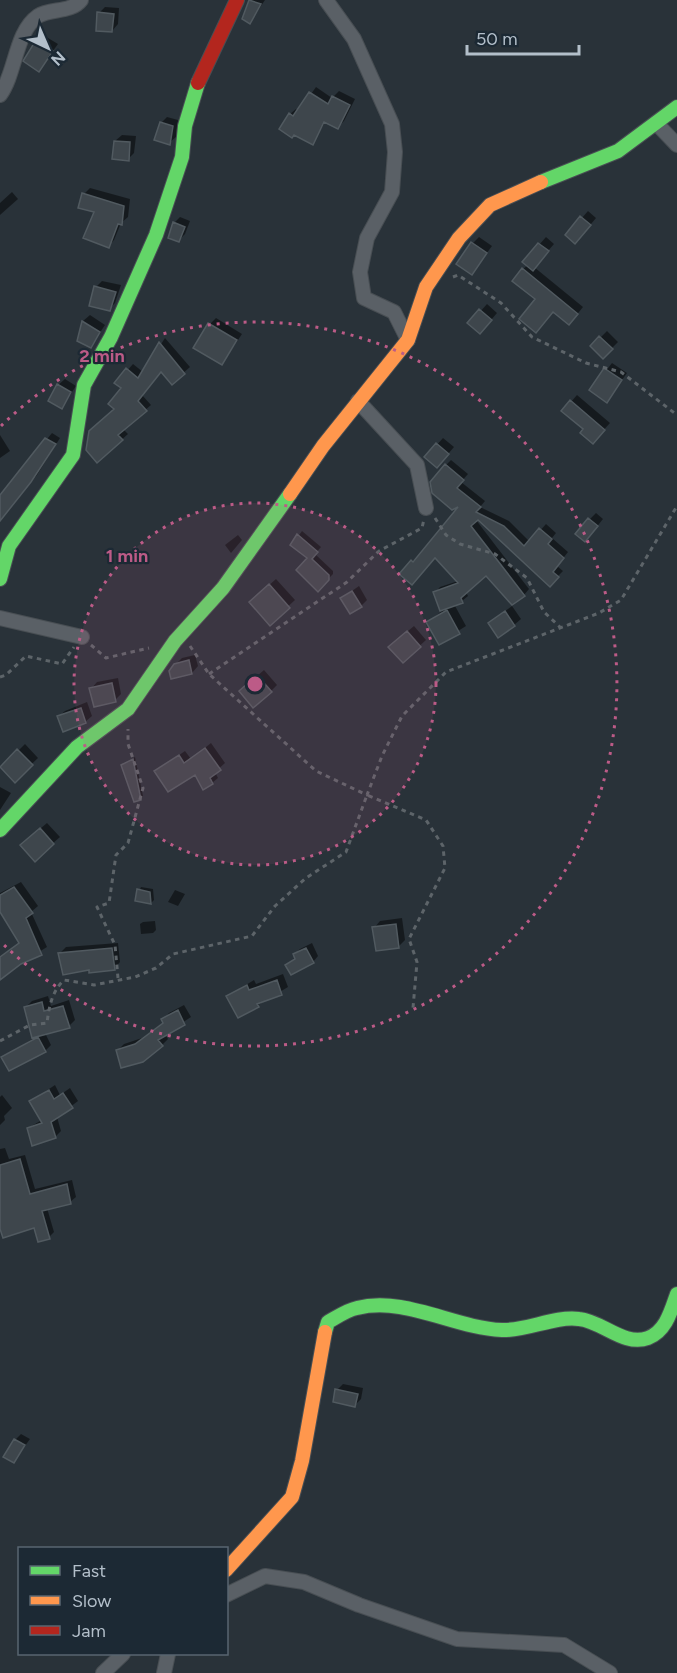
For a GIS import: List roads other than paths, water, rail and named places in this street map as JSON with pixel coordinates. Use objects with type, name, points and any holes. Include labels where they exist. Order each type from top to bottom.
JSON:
[{"type":"street","points":[[0,95],[25,34],[38,16],[76,6],[81,0]]},
{"type":"street","points":[[0,579],[9,546],[73,456],[84,385],[111,337],[156,235],[182,157],[185,126],[202,71],[226,28],[237,0]]},
{"type":"street","points":[[326,0],[354,39],[392,124],[395,152],[392,192],[367,238],[360,272],[364,298],[394,312],[408,340]]},
{"type":"street","points":[[0,830],[77,747],[128,709],[176,641],[223,588],[358,401],[408,340],[426,287],[459,238],[490,205],[525,188],[618,152],[677,107]]},
{"type":"street","points":[[656,123],[677,145]]},
{"type":"street","points":[[358,401],[417,465],[426,508]]},
{"type":"street","points":[[0,618],[82,637]]},
{"type":"street","points":[[228,1568],[292,1497],[302,1461],[321,1342],[328,1322],[358,1308],[394,1308],[502,1330],[535,1327],[566,1318],[591,1321],[619,1338],[648,1339],[664,1328],[677,1294]]},
{"type":"street","points":[[228,1594],[265,1576],[304,1582],[359,1605],[457,1639],[564,1645],[610,1673]]},
{"type":"street","points":[[103,1673],[121,1655]]},
{"type":"street","points":[[164,1673],[168,1655]]}]
